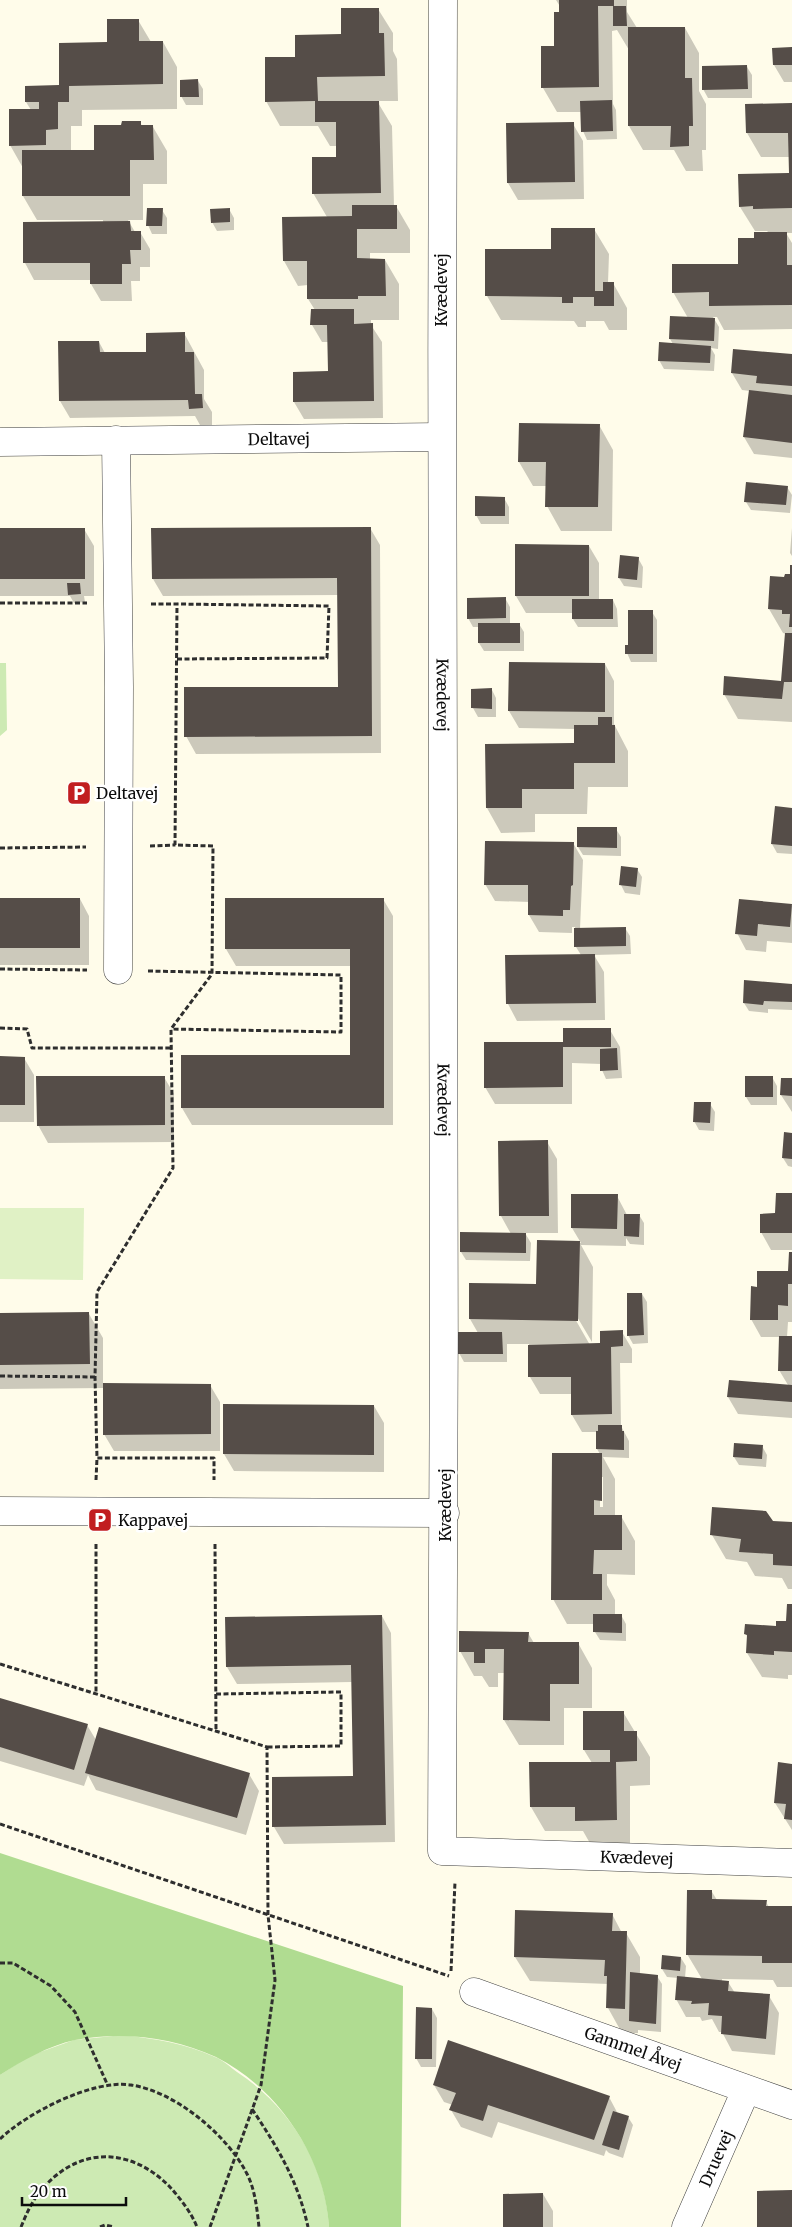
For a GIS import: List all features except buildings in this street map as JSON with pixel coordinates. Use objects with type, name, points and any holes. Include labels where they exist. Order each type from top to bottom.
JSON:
[{"type":"street","name":"Kvædevej","points":[[443,0],[441,437],[445,1513],[442,1850],[792,1864]]},
{"type":"street","name":"Deltavej","points":[[0,442],[441,437]]},
{"type":"street","points":[[116,440],[118,970]]},
{"type":"street","points":[[0,1511],[445,1513]]},
{"type":"street","name":"Gammel Åvej","points":[[474,1992],[792,2106]]},
{"type":"street","name":"Druevej","points":[[686,2227],[746,2090]]},
{"type":"path","points":[[0,603],[329,606],[327,658],[177,659]]},
{"type":"path","points":[[0,1376],[95,1377],[97,1292],[173,1168],[171,1029],[212,974],[213,846],[175,845],[177,604]]},
{"type":"path","points":[[0,969],[341,975],[341,1032],[171,1029]]},
{"type":"path","points":[[0,1028],[27,1028],[32,1048],[171,1048]]},
{"type":"path","points":[[96,1693],[95,1511],[97,1458]]},
{"type":"path","points":[[0,1664],[267,1747],[341,1746],[341,1692],[216,1694]]},
{"type":"path","points":[[210,2227],[261,2085],[274,1980],[268,1915],[267,1747]]},
{"type":"path","points":[[0,1824],[450,1976],[456,1852]]},
{"type":"path","points":[[0,1963],[13,1963],[51,1986],[75,2012],[108,2086]]},
{"type":"path","points":[[0,2139],[13,2126],[57,2102],[108,2086],[129,2084],[154,2090],[202,2121],[222,2138],[247,2172],[254,2193],[259,2227]]},
{"type":"path","points":[[252,2108],[281,2153],[294,2180],[308,2227]]},
{"type":"path","points":[[21,2227],[39,2193],[56,2176],[73,2164],[90,2157],[110,2156],[139,2163],[158,2176],[177,2195],[194,2218],[197,2227]]},
{"type":"path","points":[[100,2227],[105,2224],[114,2227]]},
{"type":"green space","points":[[0,663],[6,663],[7,730],[0,736]]},
{"type":"green space","points":[[0,1208],[84,1208],[83,1280],[0,1279]]},
{"type":"green space","points":[[0,1853],[403,1986],[401,2227],[329,2227],[326,2201],[308,2151],[278,2106],[238,2070],[200,2050],[165,2040],[129,2036],[93,2037],[75,2040],[45,2050],[0,2075]]},
{"type":"green space","points":[[123,2035],[158,2040],[204,2052],[218,2058],[256,2086],[288,2119],[312,2159],[321,2181],[329,2227],[0,2227],[0,2075],[29,2056],[74,2040]]},
{"type":"place","name":"Deltavej","points":[[79,793]]},
{"type":"place","name":"Kappavej","points":[[100,1520]]}]
